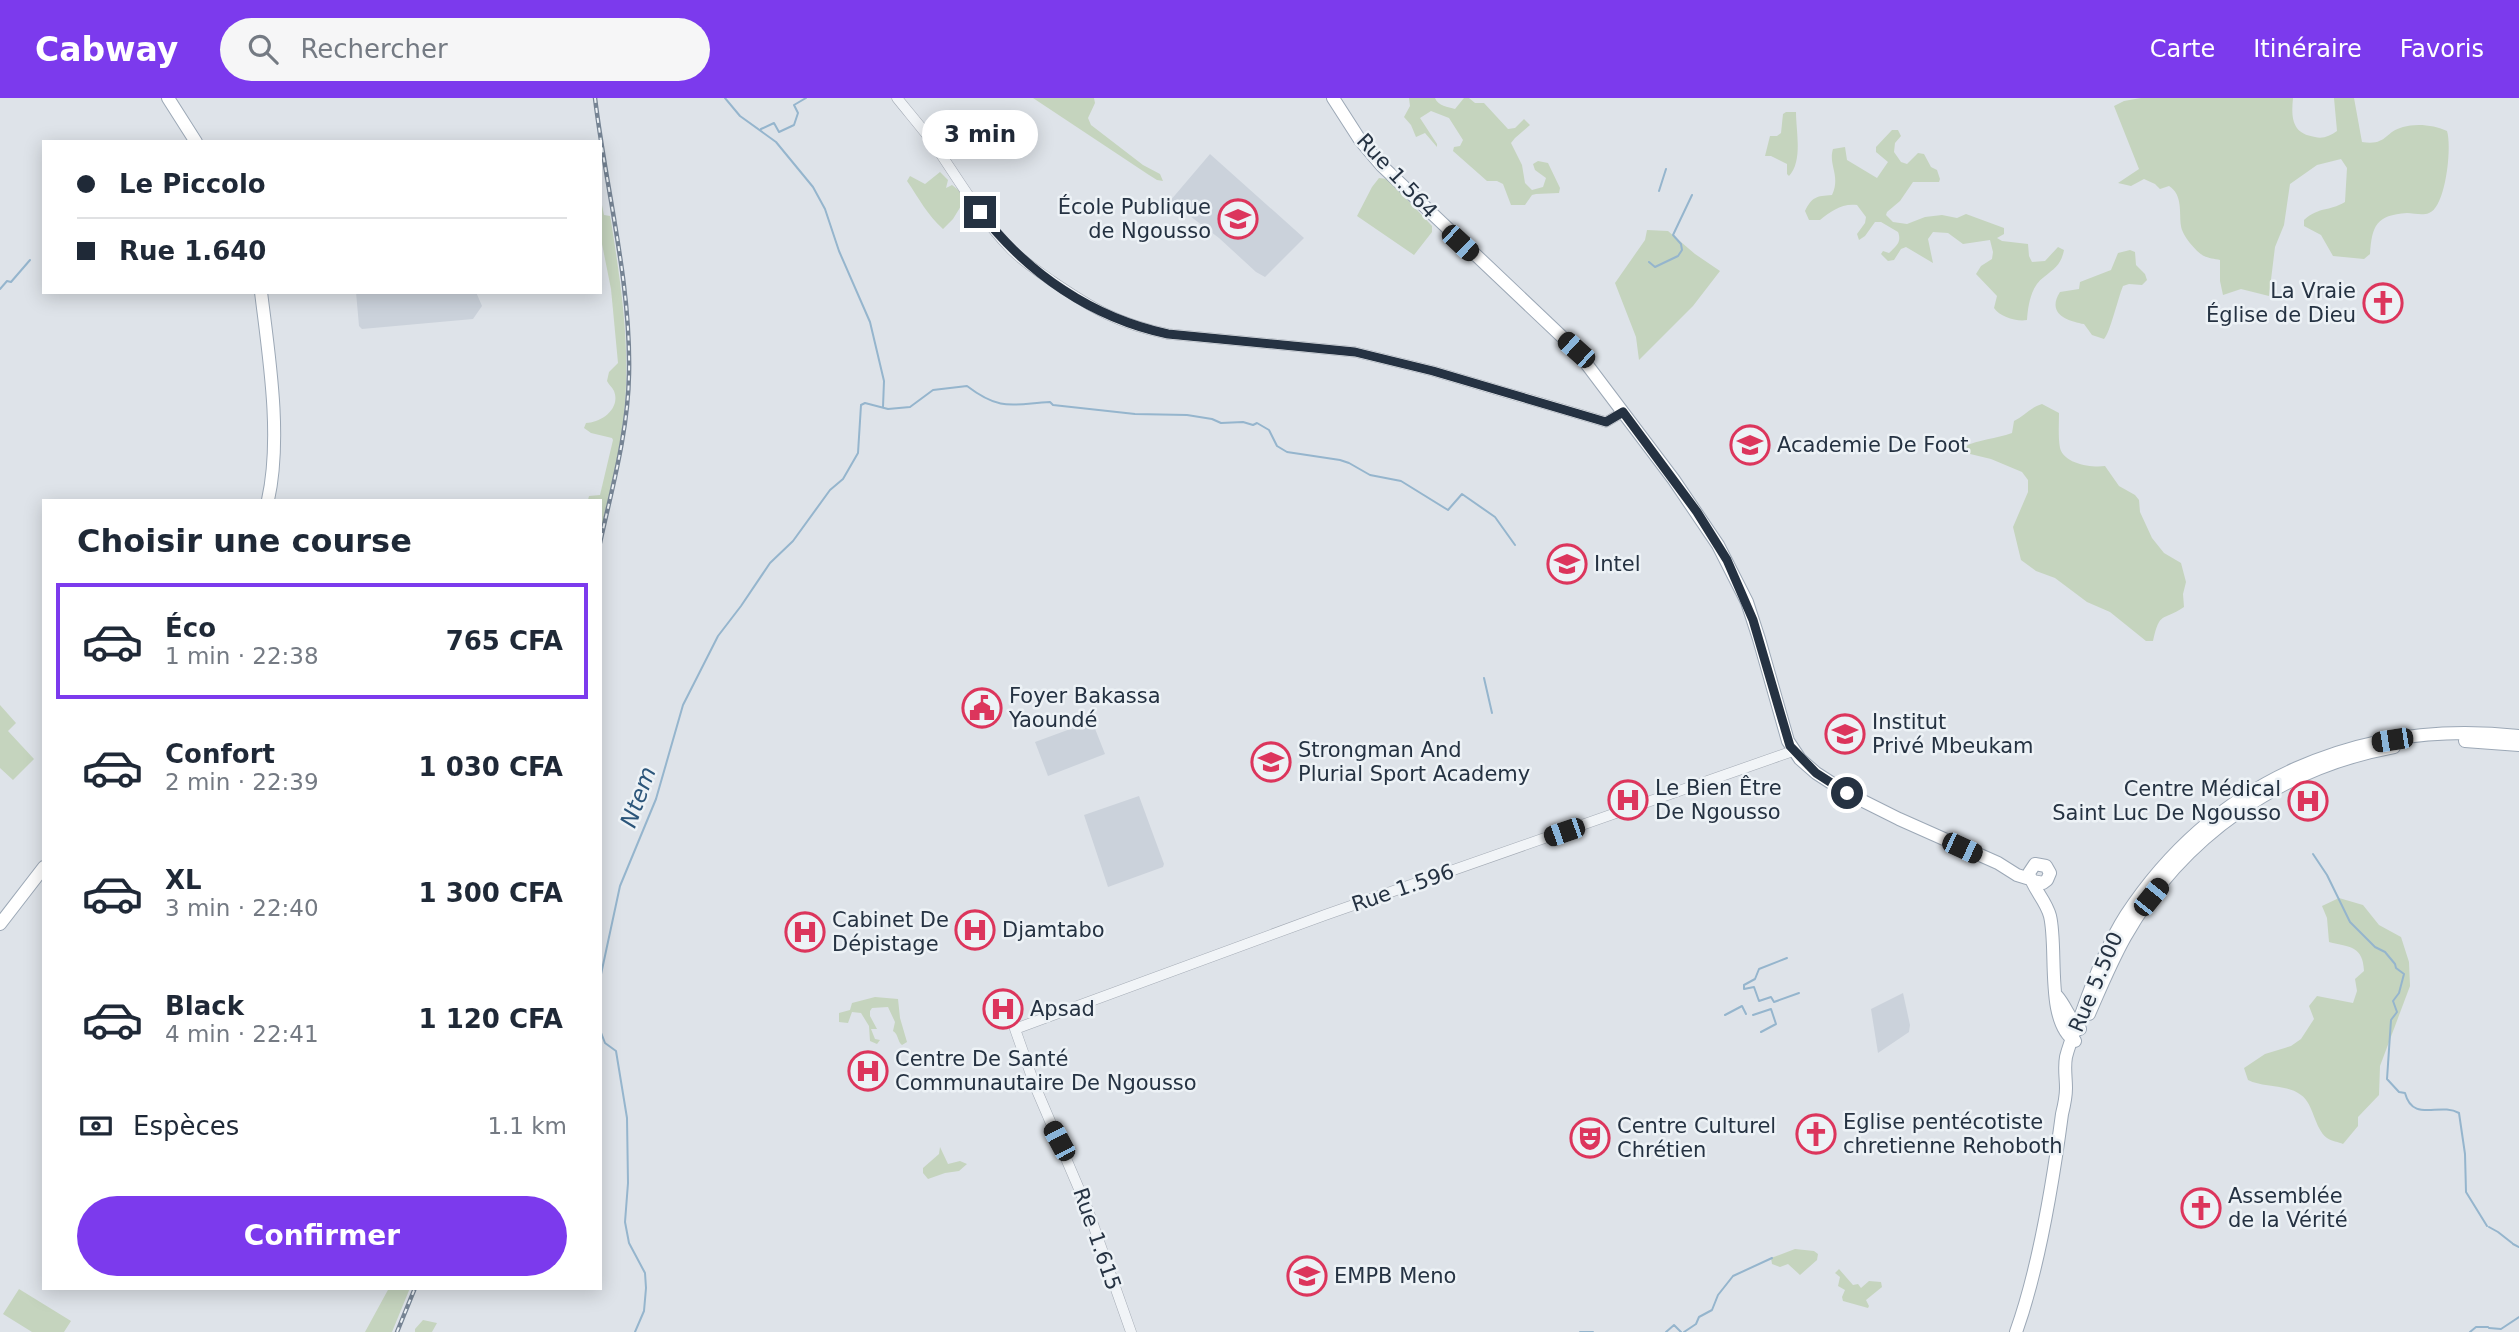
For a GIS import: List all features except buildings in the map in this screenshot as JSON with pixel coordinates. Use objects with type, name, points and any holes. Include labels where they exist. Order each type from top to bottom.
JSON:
[{"type":"main road","points":[[168,98],[195,140]]},
{"type":"main road","name":"Rue 1.564","points":[[1333,98],[1360,140],[1381,166],[1576,350],[1697,512],[1727,560],[1751,614],[1779,715],[1793,751],[1816,773],[1847,793],[1899,819],[2032,876]]},
{"type":"main road","points":[[261,294],[274,447],[273,478],[268,499]]},
{"type":"main road","name":"Rue 5.500","points":[[2015,1332],[2037,1252],[2066,1088],[2066,1057],[2077,1035],[2087,997],[2111,953],[2124,918],[2169,859],[2213,817],[2249,792],[2314,761],[2375,742],[2443,734],[2519,736]]},
{"type":"main road","points":[[2066,1088],[2077,1035],[2111,953],[2151,897],[2192,850],[2228,818],[2259,797],[2306,774],[2368,753],[2421,743],[2476,741],[2519,745]]},
{"type":"main road","points":[[2039,863],[2046,866],[2050,873],[2047,880],[2038,884],[2032,876],[2039,863]]},
{"type":"main road","points":[[0,924],[42,870]]},
{"type":"main road","points":[[2032,876],[2051,918]]},
{"type":"main road","points":[[2047,880],[2052,890],[2051,918],[2066,1057]]},
{"type":"main road","points":[[2061,1000],[2080,1003],[2087,997]]},
{"type":"main road","points":[[2061,1000],[2077,1035]]},
{"type":"main road","points":[[2061,1024],[2077,1035]]},
{"type":"street","points":[[897,98],[932,142],[976,207],[1010,248],[1090,308],[1113,318],[1168,334],[1355,352],[1433,371],[1606,422],[1623,412]]},
{"type":"street","name":"Rue 1.596","points":[[1015,1029],[1325,915],[1793,751]]},
{"type":"street","name":"Rue 1.615","points":[[1015,1029],[1039,1097],[1088,1210],[1131,1332]]},
{"type":"shaded area","name":"École Publique de Ngousso","points":[[1210,154],[1304,238],[1265,277],[1170,201]]},
{"type":"shaded area","points":[[356,294],[477,294],[482,306],[473,319],[362,329],[359,326]]},
{"type":"shaded area","points":[[1092,721],[1105,754],[1048,776],[1035,742]]},
{"type":"shaded area","points":[[1139,796],[1163,867],[1108,887],[1084,815]]},
{"type":"shaded area","points":[[1903,993],[1909,1032],[1878,1053],[1871,1009]]},
{"type":"green space","points":[[1033,98],[1094,98],[1095,103],[1088,118],[1091,125],[1143,165],[1160,174],[1163,181],[1149,175]]},
{"type":"green space","points":[[1409,98],[1435,98],[1441,104],[1455,109],[1464,98],[1469,98],[1475,103],[1484,103],[1508,129],[1515,128],[1524,119],[1530,125],[1511,143],[1522,165],[1525,183],[1532,190],[1543,187],[1546,178],[1535,170],[1533,164],[1538,161],[1548,163],[1560,188],[1559,193],[1532,195],[1525,205],[1511,205],[1503,184],[1487,181],[1453,151],[1463,140],[1449,118],[1431,111],[1420,118],[1437,147],[1425,133],[1416,137],[1404,117],[1410,106]]},
{"type":"green space","points":[[2141,98],[2293,98],[2292,112],[2297,129],[2307,135],[2321,138],[2337,131],[2334,98],[2354,98],[2362,142],[2376,142],[2397,129],[2408,126],[2425,125],[2447,131],[2448,162],[2440,200],[2429,213],[2397,214],[2382,219],[2374,229],[2370,254],[2364,259],[2333,256],[2321,235],[2304,226],[2304,220],[2345,202],[2347,168],[2341,159],[2317,165],[2290,184],[2284,225],[2275,247],[2269,296],[2241,289],[2223,295],[2220,260],[2207,257],[2193,247],[2182,230],[2180,204],[2173,190],[2169,186],[2160,189],[2144,179],[2131,186],[2118,183],[2139,169],[2114,106]]},
{"type":"green space","points":[[1796,112],[1797,154],[1789,176],[1787,164],[1765,156],[1770,136],[1781,133],[1783,114]]},
{"type":"green space","points":[[1892,130],[1898,130],[1901,136],[1895,143],[1894,152],[1901,162],[1907,164],[1918,153],[1924,154],[1931,167],[1937,170],[1940,179],[1939,182],[1913,182],[1900,201],[1887,212],[1886,215],[1893,222],[1907,224],[1925,217],[1942,215],[1957,218],[1966,214],[2004,228],[2004,234],[1997,238],[2002,241],[2028,244],[2032,262],[2045,261],[2058,247],[2064,250],[2057,266],[2033,291],[2027,320],[2000,314],[1994,308],[1997,296],[1976,274],[1981,266],[1992,259],[1990,240],[1963,244],[1948,233],[1933,232],[1928,239],[1933,263],[1906,247],[1901,249],[1894,260],[1888,261],[1881,254],[1883,251],[1889,253],[1896,246],[1899,241],[1898,232],[1881,222],[1875,222],[1859,240],[1857,234],[1866,217],[1857,205],[1842,206],[1820,220],[1809,220],[1805,211],[1812,200],[1832,195],[1835,182],[1833,149],[1845,147],[1847,160],[1877,178],[1888,162],[1876,152],[1876,147]]},
{"type":"green space","points":[[940,172],[948,180],[946,188],[952,185],[961,192],[964,201],[943,229],[907,181],[910,176],[925,184]]},
{"type":"green space","points":[[1379,178],[1388,179],[1432,226],[1432,232],[1414,255],[1357,216]]},
{"type":"green space","points":[[602,205],[604,215],[610,216],[621,293],[626,341],[626,389],[614,474],[602,525],[602,499],[588,499],[589,496],[600,495],[613,440],[584,428],[586,423],[603,418],[615,404],[614,391],[607,381],[609,372],[618,363],[611,289],[602,244]]},
{"type":"green space","points":[[1647,230],[1668,231],[1720,271],[1693,306],[1639,360],[1636,337],[1615,283],[1645,240]]},
{"type":"green space","points":[[2130,250],[2135,252],[2136,265],[2147,280],[2142,285],[2123,286],[2104,339],[2092,335],[2084,324],[2072,321],[2057,311],[2056,300],[2060,292],[2079,289],[2080,282],[2111,270],[2118,253]]},
{"type":"green space","points":[[2042,404],[2059,413],[2060,448],[2067,458],[2079,464],[2105,466],[2119,486],[2139,500],[2140,512],[2152,538],[2164,553],[2181,563],[2186,582],[2184,607],[2160,621],[2153,641],[2146,641],[2110,612],[2087,602],[2055,578],[2036,571],[2021,560],[2013,527],[2028,492],[2028,480],[2022,472],[1991,459],[1966,453],[1964,447],[1970,444],[2012,433],[2014,421]]},
{"type":"green space","points":[[0,705],[16,723],[8,731],[34,759],[13,780],[0,768]]},
{"type":"green space","points":[[2339,898],[2363,905],[2379,925],[2401,937],[2409,962],[2410,986],[2380,1066],[2379,1095],[2358,1117],[2358,1126],[2343,1144],[2323,1134],[2309,1104],[2301,1095],[2289,1089],[2248,1080],[2244,1068],[2265,1054],[2291,1046],[2301,1039],[2314,1019],[2309,1006],[2317,996],[2353,1003],[2357,991],[2355,979],[2364,971],[2363,963],[2354,949],[2329,942],[2327,918],[2322,906]]},
{"type":"green space","points":[[875,997],[898,999],[907,1042],[902,1045],[893,1031],[895,1022],[888,1007],[872,1008],[870,1011],[877,1029],[871,1029],[875,1039],[880,1040],[877,1044],[870,1041],[869,1026],[861,1013],[852,1012],[848,1023],[839,1022],[839,1013],[850,1010],[852,1003]]},
{"type":"green space","points":[[940,1147],[948,1164],[960,1161],[967,1164],[959,1171],[928,1179],[923,1168],[939,1154]]},
{"type":"green space","points":[[1795,1249],[1814,1251],[1818,1254],[1817,1260],[1800,1275],[1788,1264],[1780,1267],[1772,1264],[1771,1258]]},
{"type":"green space","points":[[1839,1269],[1853,1285],[1858,1284],[1861,1288],[1869,1281],[1881,1282],[1882,1287],[1866,1300],[1868,1308],[1843,1301],[1845,1290],[1838,1286],[1840,1277],[1835,1273]]},
{"type":"green space","points":[[19,1289],[71,1321],[64,1332],[32,1332],[3,1314]]},
{"type":"green space","points":[[388,1290],[409,1290],[392,1332],[365,1332]]},
{"type":"green space","points":[[423,1320],[437,1323],[432,1332],[415,1332]]},
{"type":"waterway","points":[[725,98],[740,116],[776,142],[813,187],[825,209],[839,251],[870,322],[884,381],[883,407]]},
{"type":"waterway","points":[[761,129],[774,123],[779,132],[794,125],[798,113],[794,105],[806,98]]},
{"type":"waterway","points":[[1659,191],[1666,169]]},
{"type":"waterway","points":[[1649,262],[1655,267],[1678,256],[1682,250],[1681,244],[1673,235],[1692,195]]},
{"type":"waterway","points":[[0,289],[7,281],[11,282],[30,260]]},
{"type":"waterway","points":[[602,970],[620,886],[656,799],[683,705],[718,636],[770,563],[793,541],[830,490],[843,479],[858,453],[861,405],[865,403],[888,409],[910,407],[933,390],[967,386],[998,403],[1016,405],[1050,402],[1053,405],[1135,414],[1187,415],[1221,423],[1257,423],[1269,430],[1277,446],[1287,452],[1340,460],[1370,475],[1401,481],[1448,510],[1462,494],[1495,517],[1515,545]]},
{"type":"waterway","points":[[1484,678],[1492,713]]},
{"type":"waterway","points":[[2313,854],[2327,875],[2350,922],[2375,947],[2385,952],[2396,968],[2404,974],[2399,993],[2393,1001],[2397,1012],[2391,1020],[2387,1079],[2399,1092],[2405,1093],[2409,1102],[2420,1110],[2443,1109],[2459,1113],[2465,1154],[2466,1192],[2487,1226]]},
{"type":"waterway","points":[[1787,958],[1759,969],[1755,979],[1744,985],[1744,989],[1754,987],[1759,1001],[1771,997],[1774,1002],[1799,993]]},
{"type":"waterway","points":[[1725,1015],[1742,1006],[1746,1014]]},
{"type":"waterway","points":[[1753,1015],[1771,1009],[1776,1024],[1761,1032]]},
{"type":"waterway","name":"Ntem","points":[[602,1035],[605,1043],[616,1051],[627,1118],[628,1183],[625,1222],[629,1243],[645,1273],[644,1311],[635,1332]]},
{"type":"waterway","points":[[2489,1227],[2512,1243]]},
{"type":"waterway","points":[[2513,1244],[2519,1247]]},
{"type":"waterway","points":[[1684,1332],[1696,1324],[1699,1317],[1712,1310],[1718,1295],[1733,1276],[1772,1258]]},
{"type":"waterway","points":[[2489,1328],[2501,1329],[2519,1317]]},
{"type":"waterway","points":[[1666,1332],[1674,1325],[1681,1332]]},
{"type":"waterway","points":[[2470,1332],[2476,1327],[2488,1327]]},
{"type":"waterway","points":[[1580,1332],[1593,1332]]},
{"type":"railway","points":[[595,98],[601,140]]},
{"type":"railway","points":[[602,145],[622,270],[629,340],[628,396],[623,438],[602,534]]},
{"type":"railway","points":[[397,1332],[414,1290]]},
{"type":"place","name":"École Publique de Ngousso","points":[[1238,219]]},
{"type":"place","name":"La Vraie Église de Dieu","points":[[2383,303]]},
{"type":"place","name":"Academie De Foot","points":[[1750,445]]},
{"type":"place","name":"Intel","points":[[1567,564]]},
{"type":"place","name":"Foyer Bakassa Yaoundé","points":[[982,708]]},
{"type":"place","name":"Institut Privé Mbeukam","points":[[1845,734]]},
{"type":"place","name":"Strongman And Plurial Sport Academy","points":[[1271,762]]},
{"type":"place","name":"Le Bien Être De Ngousso","points":[[1628,800]]},
{"type":"place","name":"Centre Médical Saint Luc De Ngousso","points":[[2308,801]]},
{"type":"place","name":"Djamtabo","points":[[975,930]]},
{"type":"place","name":"Cabinet De Dépistage","points":[[805,932]]},
{"type":"place","name":"Apsad","points":[[1003,1009]]},
{"type":"place","name":"Centre De Santé Communautaire De Ngousso","points":[[868,1071]]},
{"type":"place","name":"Eglise pentécotiste chretienne Rehoboth","points":[[1816,1134]]},
{"type":"place","name":"Centre Culturel Chrétien","points":[[1590,1138]]},
{"type":"place","name":"Assemblée de la Vérité","points":[[2201,1208]]},
{"type":"place","name":"EMPB Meno","points":[[1307,1276]]},
{"type":"route","points":[[980,212],[1024,261],[1090,308],[1140,328],[1168,334],[1355,352],[1433,371],[1606,422],[1623,412],[1697,512],[1727,560],[1753,620],[1790,746],[1816,773],[1847,793]]}]
